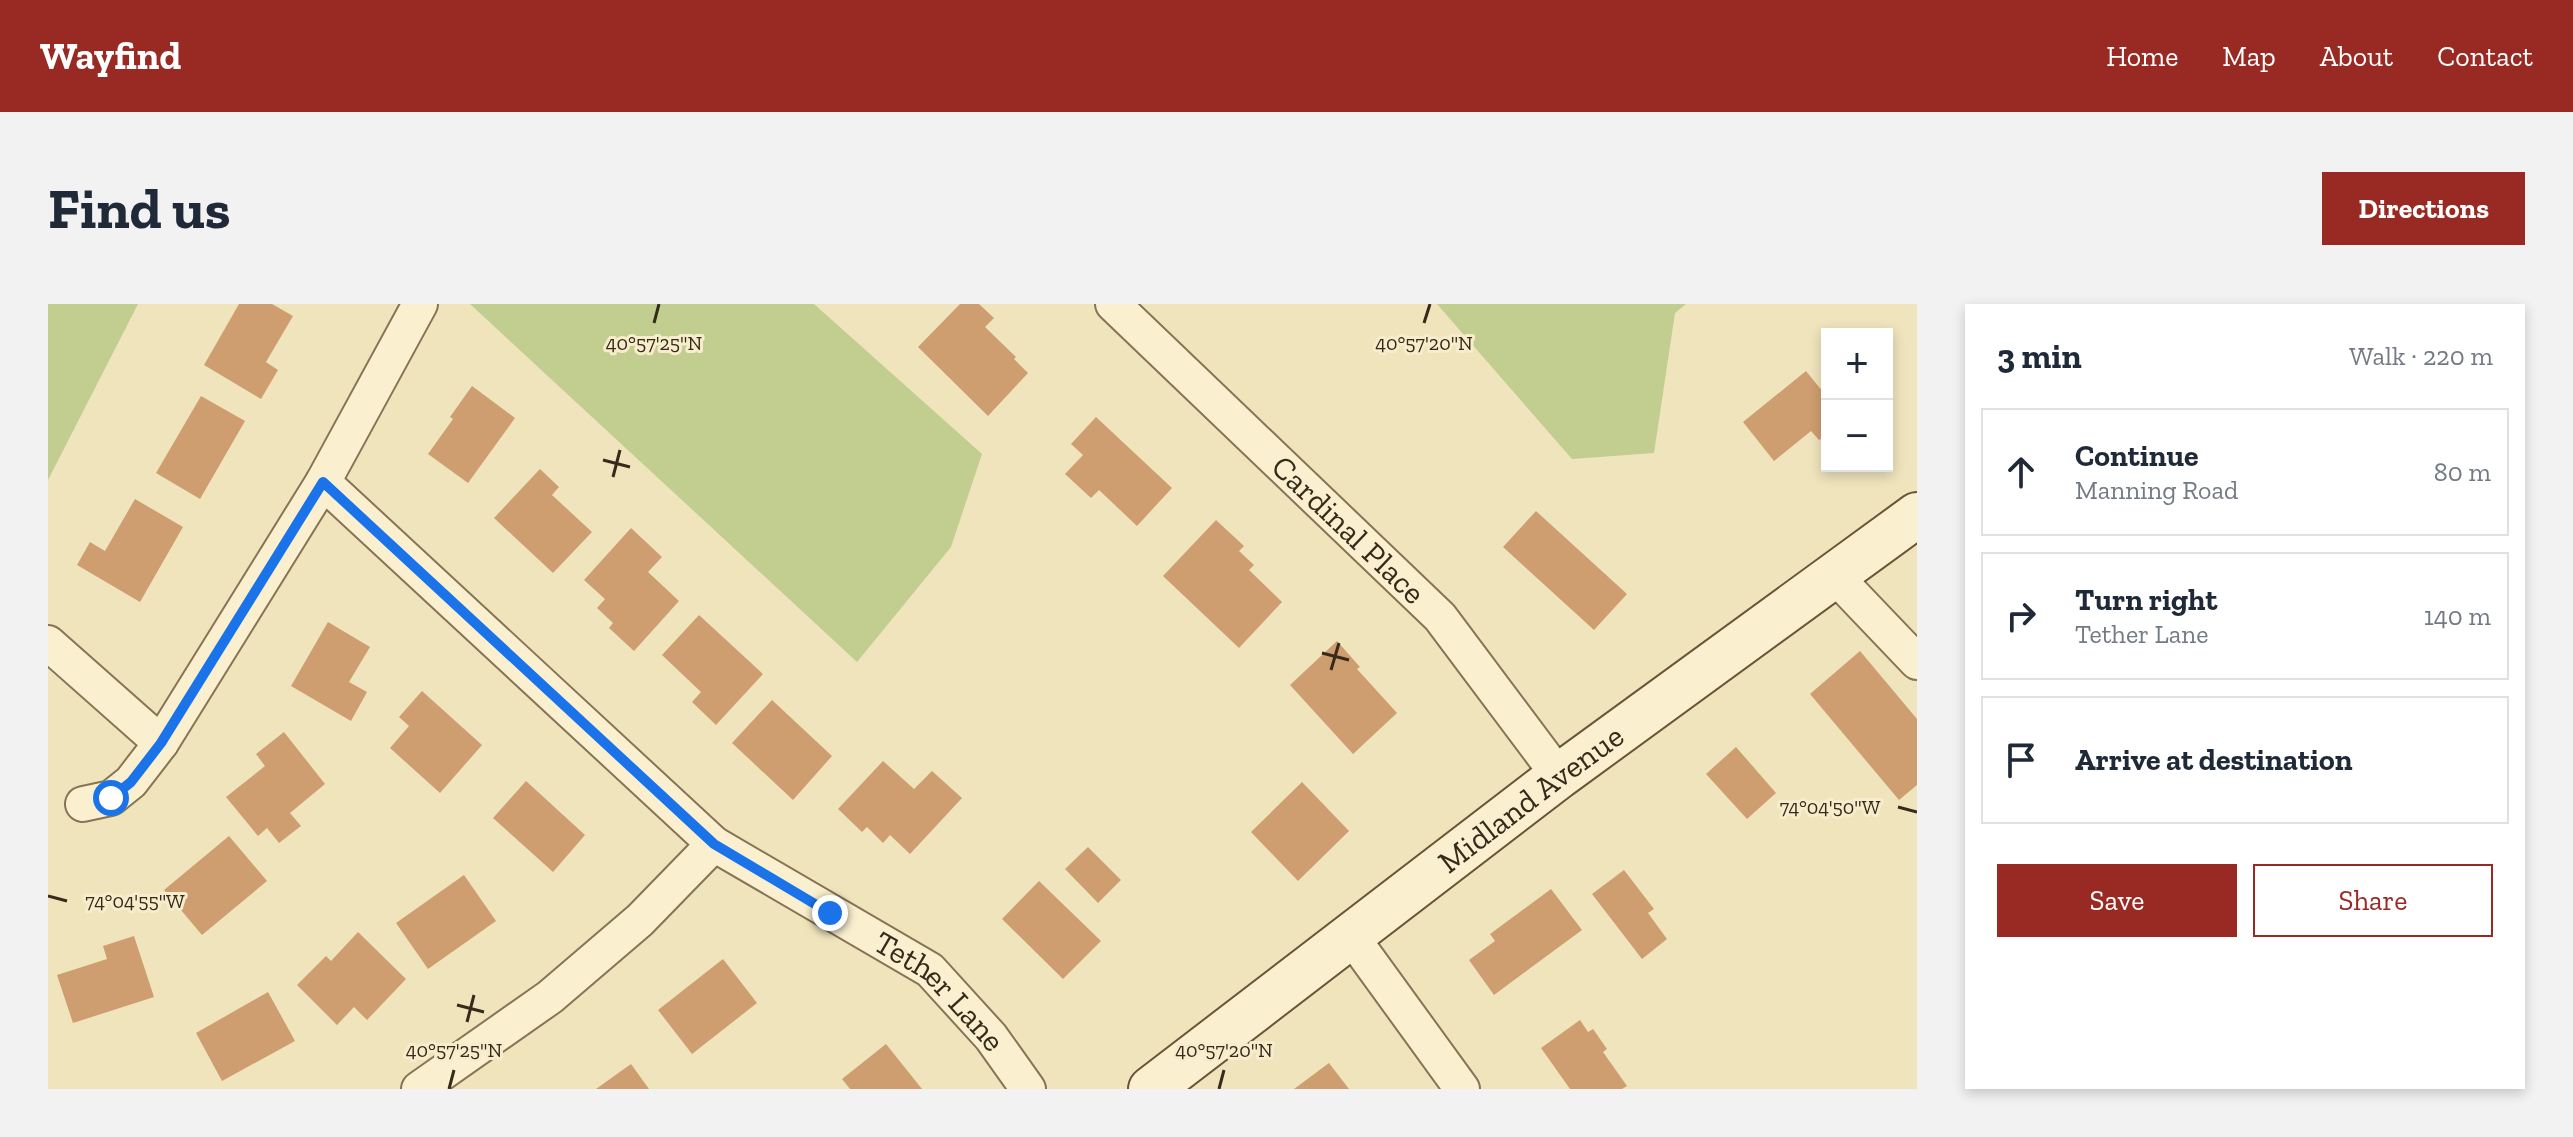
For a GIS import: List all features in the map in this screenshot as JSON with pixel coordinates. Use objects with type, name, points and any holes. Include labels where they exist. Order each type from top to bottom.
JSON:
[{"type":"street","points":[[83,804],[111,798],[131,782],[161,743],[323,482],[420,304]]},
{"type":"street","name":"Cardinal Place","points":[[1113,304],[1440,617],[1559,776]]},
{"type":"street","name":"Tether Lane","points":[[323,482],[714,844],[930,970],[991,1037],[1028,1089]]},
{"type":"street","name":"Midland Avenue","points":[[1151,1089],[1559,776],[1917,515]]},
{"type":"street","points":[[1834,575],[1917,662]]},
{"type":"street","points":[[48,643],[161,743]]},
{"type":"street","points":[[419,1089],[550,997],[640,920],[714,844]]},
{"type":"street","points":[[1351,936],[1462,1089]]},
{"type":"green space","points":[[48,304],[138,304],[48,480]]},
{"type":"green space","points":[[470,304],[814,304],[982,454],[951,547],[857,662]]},
{"type":"green space","points":[[1437,304],[1686,304],[1675,313],[1654,453],[1572,459]]},
{"type":"building","points":[[239,304],[272,304],[293,316],[266,362],[278,370],[261,399],[204,365]]},
{"type":"building","points":[[960,304],[979,304],[994,318],[985,327],[1028,373],[988,416],[918,347]]},
{"type":"building","points":[[1806,371],[1821,390],[1821,438],[1811,431],[1774,461],[1743,422]]},
{"type":"building","points":[[472,386],[515,418],[468,483],[428,454]]},
{"type":"building","points":[[201,396],[245,421],[200,499],[156,473]]},
{"type":"building","points":[[1096,417],[1172,488],[1137,526],[1099,490],[1091,498],[1065,474],[1083,455],[1071,444]]},
{"type":"building","points":[[540,469],[559,487],[552,495],[592,532],[553,573],[494,518]]},
{"type":"building","points":[[135,499],[183,527],[140,602],[77,565],[90,542],[105,551]]},
{"type":"building","points":[[1536,511],[1627,594],[1594,630],[1503,547]]},
{"type":"building","points":[[1216,520],[1244,546],[1239,551],[1254,565],[1249,570],[1282,602],[1239,648],[1163,576]]},
{"type":"building","points":[[631,528],[662,557],[648,572],[679,601],[634,651],[609,628],[613,623],[597,608],[605,599],[584,580]]},
{"type":"building","points":[[699,615],[763,674],[716,725],[692,702],[701,692],[662,655]]},
{"type":"building","points":[[328,622],[370,647],[349,682],[367,692],[351,721],[291,686]]},
{"type":"building","points":[[1337,641],[1360,667],[1357,669],[1397,713],[1353,754],[1290,685]]},
{"type":"building","points":[[1860,651],[1917,719],[1917,785],[1899,800],[1810,694]]},
{"type":"building","points":[[422,691],[482,745],[440,793],[390,748],[409,726],[399,717]]},
{"type":"building","points":[[772,700],[832,756],[793,800],[732,743]]},
{"type":"building","points":[[284,732],[325,784],[290,813],[301,826],[279,843],[267,828],[258,836],[226,797],[265,766],[256,754]]},
{"type":"building","points":[[1736,747],[1776,793],[1747,819],[1706,774]]},
{"type":"building","points":[[883,761],[914,789],[932,771],[962,798],[910,854],[890,835],[883,843],[867,827],[862,832],[838,809]]},
{"type":"building","points":[[526,781],[585,835],[553,872],[493,818]]},
{"type":"building","points":[[1302,782],[1349,831],[1298,881],[1251,832]]},
{"type":"building","points":[[229,836],[267,881],[202,935],[164,890]]},
{"type":"building","points":[[1088,847],[1121,880],[1098,903],[1065,869]]},
{"type":"building","points":[[1624,870],[1654,909],[1648,913],[1667,939],[1642,959],[1592,894]]},
{"type":"building","points":[[464,875],[496,921],[428,969],[396,923]]},
{"type":"building","points":[[1039,881],[1101,941],[1063,979],[1002,919]]},
{"type":"building","points":[[1551,889],[1582,930],[1494,995],[1469,960],[1495,941],[1490,934]]},
{"type":"building","points":[[358,932],[406,979],[367,1020],[354,1007],[337,1025],[297,985],[326,956],[331,961]]},
{"type":"building","points":[[134,936],[154,997],[73,1023],[57,975],[107,959],[103,946]]},
{"type":"building","points":[[723,959],[757,1003],[692,1054],[658,1010]]},
{"type":"building","points":[[268,992],[295,1041],[222,1081],[196,1033]]},
{"type":"building","points":[[1580,1020],[1588,1032],[1593,1029],[1607,1049],[1603,1052],[1627,1086],[1622,1089],[1570,1089],[1541,1048]]},
{"type":"building","points":[[886,1044],[922,1089],[850,1089],[842,1079]]},
{"type":"building","points":[[1329,1063],[1349,1089],[1294,1089]]},
{"type":"building","points":[[631,1064],[649,1089],[596,1089]]},
{"type":"route","points":[[111,798],[131,782],[161,743],[323,482],[714,844],[830,913]]}]
